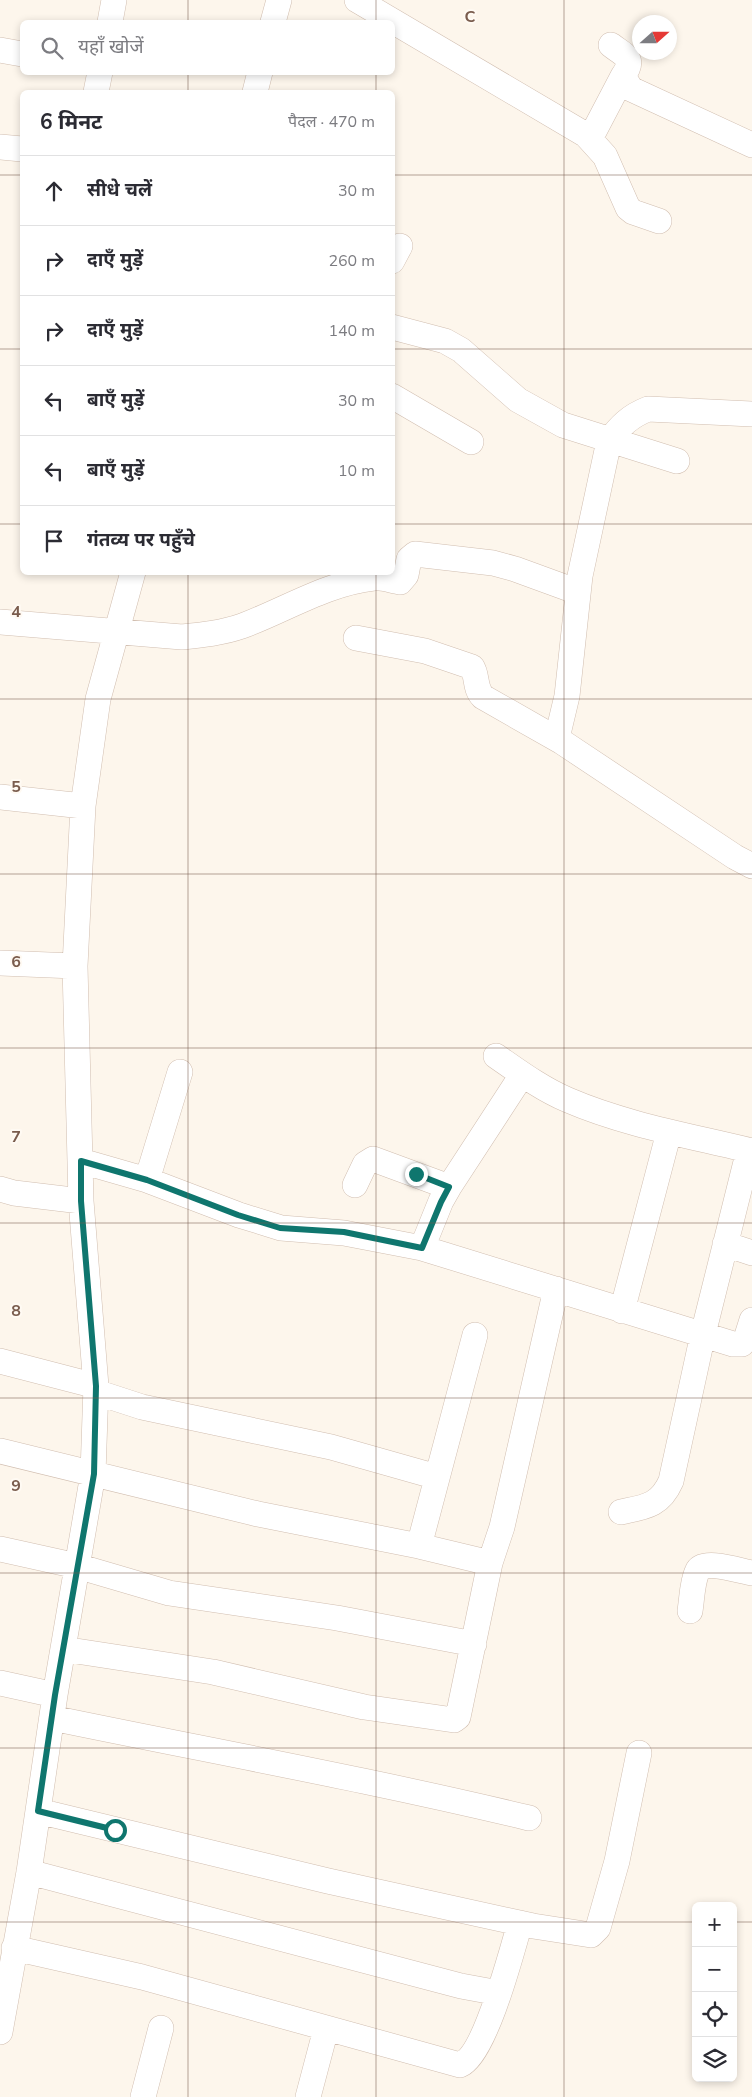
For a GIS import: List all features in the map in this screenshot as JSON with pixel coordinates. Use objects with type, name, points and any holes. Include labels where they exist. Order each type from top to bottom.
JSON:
[{"type":"street","points":[[110,20],[114,0]]},
{"type":"street","points":[[274,20],[279,0]]},
{"type":"street","points":[[357,0],[390,20]]},
{"type":"street","points":[[395,23],[482,75],[526,98],[590,139],[606,156],[628,208],[632,212],[659,221]]},
{"type":"street","points":[[590,139],[623,76],[630,67],[627,57],[611,45]]},
{"type":"street","points":[[0,50],[20,54]]},
{"type":"street","points":[[96,90],[99,75]]},
{"type":"street","points":[[256,90],[259,75]]},
{"type":"street","points":[[623,76],[628,86],[635,92],[752,145]]},
{"type":"street","points":[[0,147],[20,149]]},
{"type":"street","points":[[395,328],[445,341],[461,350],[518,400],[563,425],[677,462]]},
{"type":"street","points":[[395,398],[471,442]]},
{"type":"street","points":[[557,738],[567,696],[578,592],[609,441],[620,426],[634,414],[648,409],[752,414]]},
{"type":"street","points":[[0,622],[182,637],[205,635],[240,626],[322,592],[352,582],[377,578],[400,582],[406,575],[409,559],[415,554],[500,565],[578,592]]},
{"type":"street","points":[[0,2032],[29,1872],[54,1706],[94,1474],[96,1389],[81,1201],[75,966],[83,806],[98,698],[118,632],[132,575]]},
{"type":"street","points":[[356,638],[425,651],[465,663],[474,670],[478,692],[483,697],[557,738],[735,857],[752,866]]},
{"type":"street","points":[[0,797],[83,806]]},
{"type":"street","points":[[0,963],[75,966]]},
{"type":"street","points":[[496,1056],[522,1075],[567,1100],[669,1132],[750,1150],[670,1481],[666,1492],[659,1500],[646,1506],[621,1512]]},
{"type":"street","points":[[147,1180],[180,1072]]},
{"type":"street","points":[[422,1248],[449,1187],[522,1075]]},
{"type":"street","points":[[622,1311],[669,1132]]},
{"type":"street","points":[[355,1185],[365,1164],[373,1159],[449,1187]]},
{"type":"street","points":[[81,1161],[147,1180],[238,1215],[280,1228],[344,1232],[422,1248],[622,1311],[738,1345],[746,1339],[752,1320]]},
{"type":"street","points":[[0,1189],[14,1193],[81,1201]]},
{"type":"street","points":[[726,1244],[752,1253]]},
{"type":"street","points":[[64,1649],[213,1672],[364,1707],[450,1721],[458,1717],[490,1563],[502,1527],[556,1289]]},
{"type":"street","points":[[419,1546],[474,1335]]},
{"type":"street","points":[[0,1361],[96,1389],[142,1407],[331,1447],[437,1477]]},
{"type":"street","points":[[0,1451],[258,1514],[419,1546],[490,1563]]},
{"type":"street","points":[[0,1549],[77,1566],[170,1593],[337,1618],[474,1644]]},
{"type":"street","points":[[690,1611],[696,1573],[700,1567],[705,1565],[752,1573]]},
{"type":"street","points":[[0,1682],[54,1706],[230,1755],[433,1794],[529,1818]]},
{"type":"street","points":[[38,1811],[328,1881],[520,1923],[587,1935],[595,1933],[598,1928],[617,1861],[639,1753]]},
{"type":"street","points":[[29,1872],[461,1986],[500,1993]]},
{"type":"street","points":[[14,1948],[142,1977],[460,2065],[470,2059],[500,1993],[520,1923]]},
{"type":"street","points":[[143,2097],[161,2028]]},
{"type":"street","points":[[308,2097],[326,2029]]},
{"type":"route","points":[[115,1830],[38,1811],[55,1695],[94,1474],[96,1386],[81,1201],[81,1161],[147,1180],[238,1215],[280,1228],[344,1232],[422,1248],[449,1187],[416,1174]]}]
